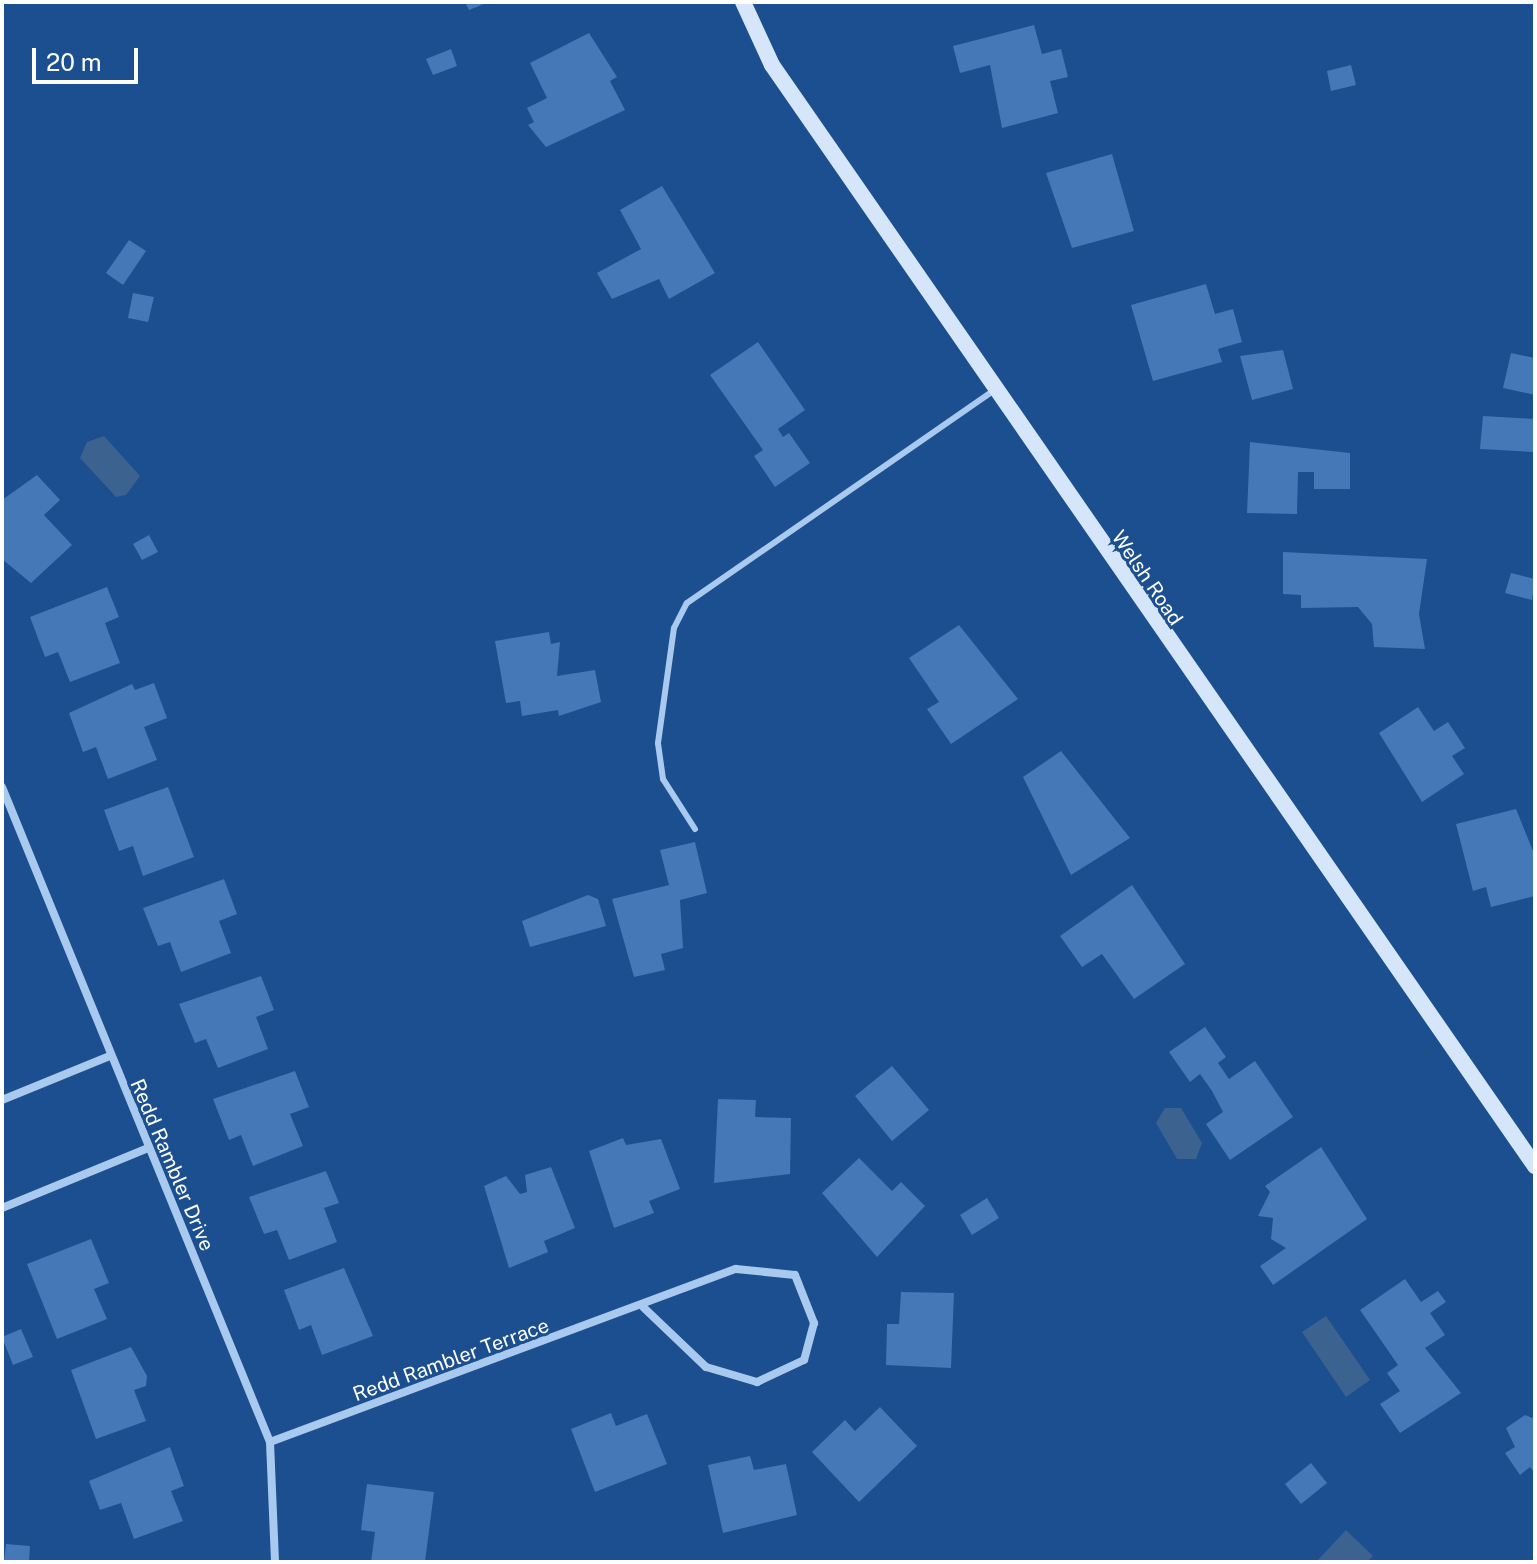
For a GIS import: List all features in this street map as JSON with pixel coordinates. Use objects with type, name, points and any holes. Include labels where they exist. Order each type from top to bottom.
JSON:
[{"type":"main road","name":"Welsh Road","points":[[743,2],[772,65],[1535,1166]]},
{"type":"street","name":"Redd Rambler Drive","points":[[2,787],[270,1442],[275,1562]]},
{"type":"street","points":[[2,1100],[110,1056]]},
{"type":"street","points":[[2,1208],[148,1148]]},
{"type":"street","name":"Redd Rambler Terrace","points":[[270,1442],[644,1308],[736,1269],[795,1275],[814,1323],[804,1360],[757,1382],[706,1367],[644,1308]]},
{"type":"lane","points":[[695,829],[663,779],[658,743],[674,628],[687,603],[995,390]]},
{"type":"water","points":[[104,436],[140,476],[126,495],[116,497],[80,458],[87,442]]},
{"type":"water","points":[[1165,1108],[1181,1108],[1202,1143],[1196,1159],[1177,1159],[1156,1123]]},
{"type":"water","points":[[1326,1316],[1370,1380],[1346,1397],[1302,1332]]},
{"type":"water","points":[[1346,1530],[1373,1556],[1367,1562],[1316,1562]]},
{"type":"building","points":[[465,2],[489,2],[469,10]]},
{"type":"building","points":[[1034,25],[1042,54],[1061,49],[1068,77],[1050,81],[1058,113],[1002,128],[990,65],[960,73],[953,46]]},
{"type":"building","points":[[589,33],[617,77],[610,81],[625,110],[546,147],[528,125],[534,122],[527,108],[547,98],[530,63]]},
{"type":"building","points":[[451,49],[457,66],[433,75],[426,59]]},
{"type":"building","points":[[1351,65],[1356,85],[1331,91],[1327,71]]},
{"type":"building","points":[[1112,154],[1134,231],[1072,248],[1046,173]]},
{"type":"building","points":[[662,186],[715,273],[669,299],[659,279],[612,299],[597,273],[641,249],[620,210]]},
{"type":"building","points":[[129,240],[146,251],[123,285],[106,273]]},
{"type":"building","points":[[1206,284],[1215,314],[1233,309],[1242,342],[1218,349],[1222,362],[1153,381],[1131,305]]},
{"type":"building","points":[[133,293],[154,297],[148,322],[128,318]]},
{"type":"building","points":[[758,342],[805,410],[778,429],[783,437],[789,433],[810,463],[775,487],[754,456],[763,450],[710,375]]},
{"type":"building","points":[[1283,350],[1293,389],[1252,400],[1240,356]]},
{"type":"building","points":[[1511,353],[1535,358],[1535,395],[1503,388]]},
{"type":"building","points":[[1483,416],[1535,419],[1533,452],[1480,449]]},
{"type":"building","points":[[1250,442],[1350,453],[1350,489],[1314,489],[1314,472],[1298,472],[1297,514],[1247,513]]},
{"type":"building","points":[[37,475],[60,500],[44,515],[72,545],[31,583],[2,559],[2,500]]},
{"type":"building","points":[[149,535],[158,552],[142,560],[133,544]]},
{"type":"building","points":[[1283,552],[1427,559],[1419,614],[1425,649],[1374,647],[1372,624],[1358,607],[1301,608],[1301,595],[1283,594]]},
{"type":"building","points":[[1511,573],[1535,579],[1532,600],[1505,593]]},
{"type":"building","points":[[107,587],[119,617],[105,623],[120,663],[70,682],[58,652],[45,657],[30,617]]},
{"type":"building","points":[[959,625],[1018,699],[951,744],[927,709],[939,702],[909,658]]},
{"type":"building","points":[[549,632],[551,644],[560,642],[557,676],[595,670],[601,702],[559,716],[558,710],[522,716],[520,701],[506,703],[495,641]]},
{"type":"building","points":[[154,683],[167,718],[144,727],[157,760],[108,779],[96,747],[83,752],[69,713],[132,684],[135,690]]},
{"type":"building","points":[[1418,707],[1434,731],[1448,722],[1465,748],[1452,756],[1464,774],[1422,802],[1379,733]]},
{"type":"building","points":[[1061,751],[1130,838],[1071,875],[1023,777]]},
{"type":"building","points":[[168,787],[194,857],[143,876],[133,846],[119,851],[104,810]]},
{"type":"building","points":[[1516,809],[1535,856],[1535,896],[1491,907],[1486,887],[1473,891],[1456,824]]},
{"type":"building","points":[[695,842],[707,893],[680,900],[683,948],[661,954],[665,970],[634,977],[612,899],[669,885],[660,850]]},
{"type":"building","points":[[224,879],[237,914],[219,921],[231,953],[181,972],[170,942],[158,946],[143,908]]},
{"type":"building","points":[[1132,885],[1185,964],[1134,999],[1102,954],[1082,967],[1060,936]]},
{"type":"building","points":[[588,895],[598,899],[606,926],[530,947],[522,921]]},
{"type":"building","points":[[261,976],[274,1010],[256,1017],[268,1049],[218,1068],[206,1039],[195,1043],[179,1004]]},
{"type":"building","points":[[1205,1027],[1226,1057],[1218,1063],[1229,1079],[1255,1061],[1293,1117],[1230,1160],[1206,1124],[1223,1112],[1212,1091],[1200,1074],[1190,1082],[1169,1052]]},
{"type":"building","points":[[892,1066],[929,1110],[892,1141],[855,1096]]},
{"type":"building","points":[[295,1071],[309,1107],[290,1114],[303,1146],[253,1166],[241,1135],[229,1140],[213,1099]]},
{"type":"building","points":[[718,1099],[756,1100],[755,1117],[791,1118],[790,1174],[714,1183]]},
{"type":"building","points":[[623,1138],[626,1145],[661,1139],[680,1189],[649,1201],[654,1213],[614,1228],[589,1151]]},
{"type":"building","points":[[1321,1147],[1367,1219],[1273,1285],[1260,1266],[1286,1248],[1271,1239],[1273,1218],[1258,1216],[1270,1192],[1265,1186]]},
{"type":"building","points":[[859,1158],[892,1191],[901,1182],[925,1206],[877,1257],[822,1193]]},
{"type":"building","points":[[551,1167],[575,1228],[544,1241],[548,1252],[509,1268],[484,1186],[506,1176],[520,1194],[527,1192],[525,1175]]},
{"type":"building","points":[[326,1171],[339,1203],[324,1208],[337,1242],[289,1260],[277,1230],[264,1234],[249,1197]]},
{"type":"building","points":[[987,1198],[999,1218],[972,1235],[960,1215]]},
{"type":"building","points":[[91,1239],[109,1283],[94,1289],[107,1319],[57,1339],[27,1264]]},
{"type":"building","points":[[344,1268],[373,1336],[322,1355],[311,1325],[299,1330],[284,1290]]},
{"type":"building","points":[[1405,1279],[1421,1302],[1438,1291],[1446,1302],[1430,1313],[1445,1335],[1425,1348],[1461,1393],[1400,1433],[1380,1404],[1400,1391],[1387,1373],[1398,1365],[1360,1310]]},
{"type":"building","points":[[901,1292],[954,1293],[951,1368],[886,1365],[887,1324],[899,1324]]},
{"type":"building","points":[[21,1329],[33,1357],[13,1365],[2,1337]]},
{"type":"building","points":[[131,1347],[147,1376],[146,1386],[134,1390],[146,1421],[96,1439],[71,1370]]},
{"type":"building","points":[[880,1407],[917,1446],[859,1502],[812,1452],[845,1420],[855,1431]]},
{"type":"building","points":[[611,1413],[616,1426],[647,1414],[667,1464],[595,1492],[571,1429]]},
{"type":"building","points":[[1525,1415],[1535,1419],[1535,1474],[1530,1467],[1520,1475],[1505,1453],[1515,1447],[1506,1428]]},
{"type":"building","points":[[170,1447],[184,1486],[171,1491],[183,1521],[134,1539],[121,1503],[100,1510],[89,1481]]},
{"type":"building","points":[[750,1456],[754,1470],[786,1464],[797,1515],[723,1533],[708,1465]]},
{"type":"building","points":[[1311,1463],[1327,1483],[1301,1504],[1285,1484]]},
{"type":"building","points":[[367,1484],[434,1492],[425,1562],[371,1562],[375,1532],[361,1530]]},
{"type":"building","points":[[6,1544],[30,1546],[29,1562],[4,1562]]}]
